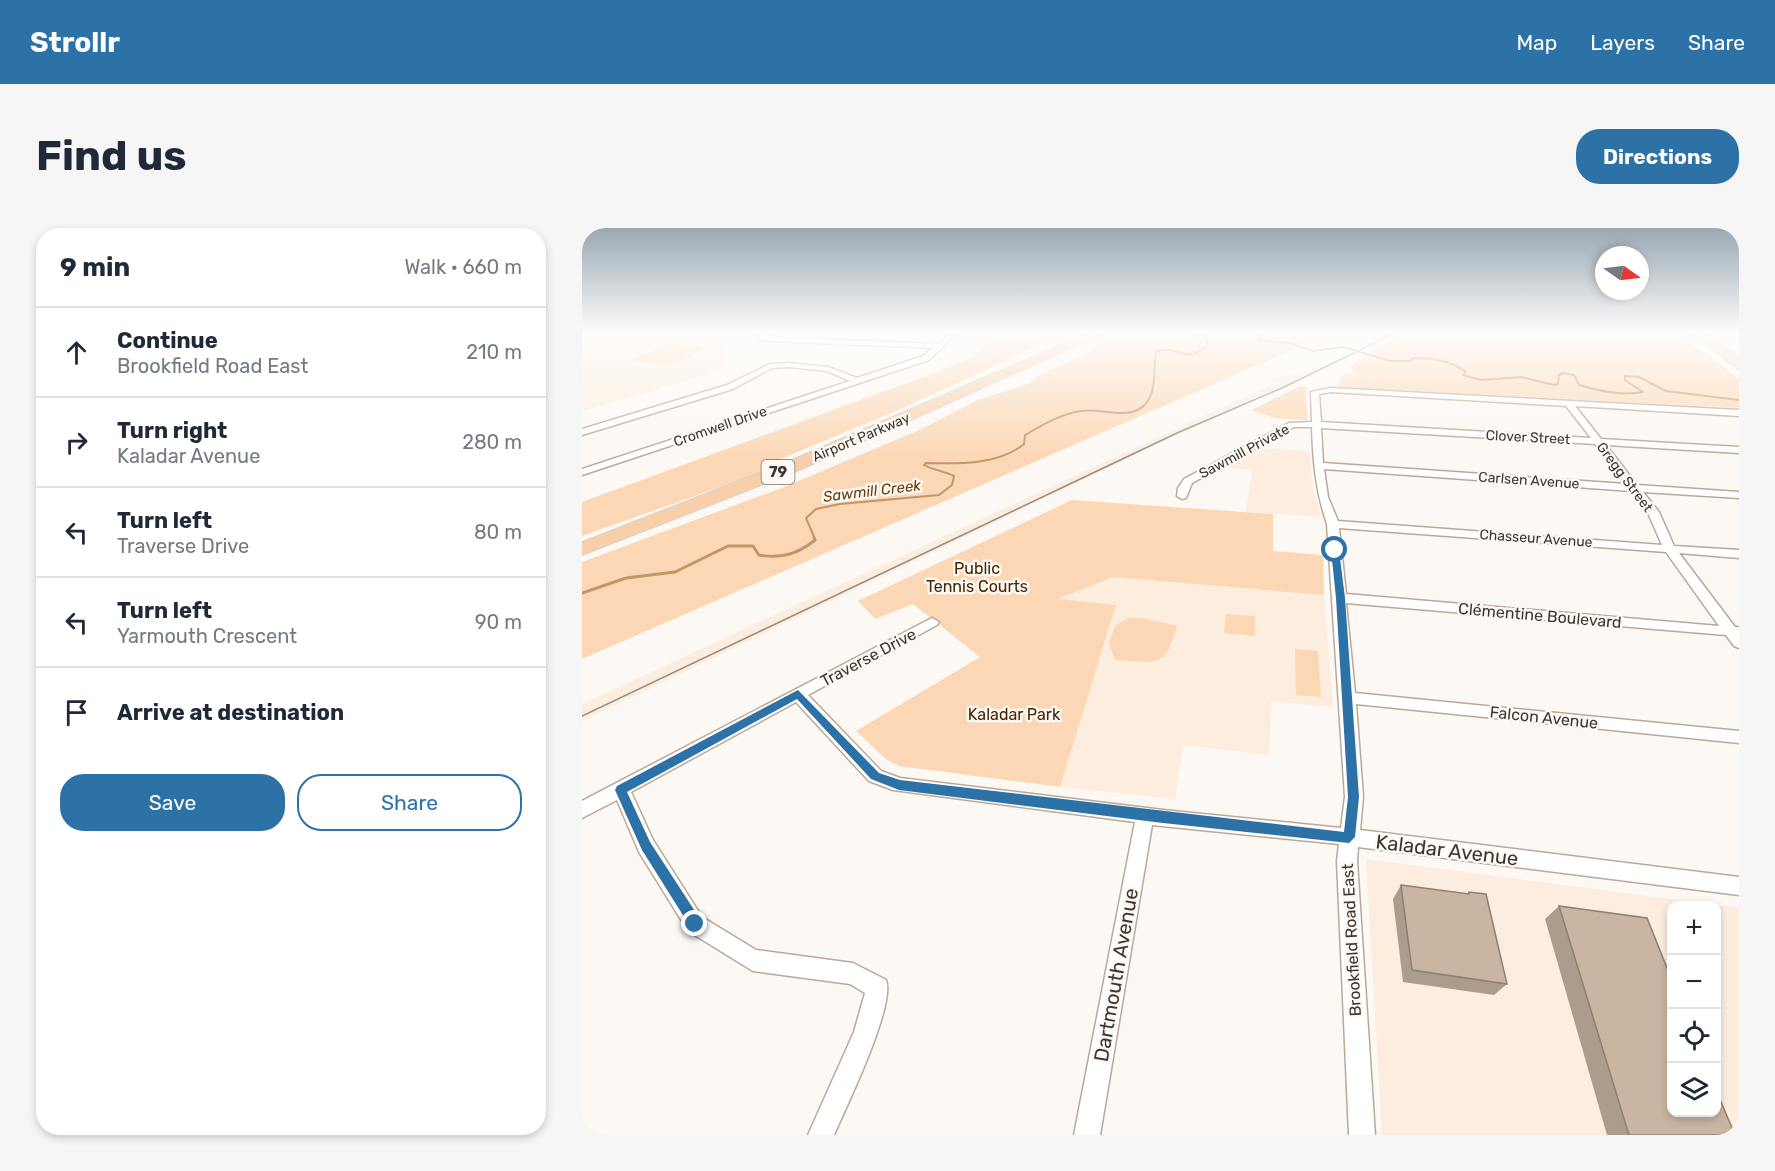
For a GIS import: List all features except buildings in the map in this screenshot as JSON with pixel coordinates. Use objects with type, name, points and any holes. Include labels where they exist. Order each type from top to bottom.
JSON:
[{"type":"highway","name":"Airport Parkway","points":[[972,388],[997,375]]},
{"type":"highway","name":"Airport Parkway","points":[[582,549],[791,467],[1001,375]]},
{"type":"street","points":[[582,432],[730,387],[752,375]]},
{"type":"street","points":[[844,375],[855,380]]},
{"type":"street","name":"Cromwell Drive","points":[[582,472],[870,375]]},
{"type":"street","name":"Brookfield Road East","points":[[1362,1135],[1347,861],[1354,797],[1348,698],[1334,524],[1323,497],[1318,466],[1315,392],[1568,403]]},
{"type":"street","points":[[1568,403],[1739,413]]},
{"type":"street","name":"Gregg Street","points":[[1568,403],[1653,512],[1669,548],[1736,635]]},
{"type":"street","name":"Sawmill Private","points":[[1182,496],[1183,488],[1188,481],[1292,425],[1318,425]]},
{"type":"street","name":"Clover Street","points":[[1318,425],[1739,450]]},
{"type":"street","name":"Carlsen Avenue","points":[[1318,466],[1739,495]]},
{"type":"street","name":"Chasseur Avenue","points":[[1334,524],[1739,554]]},
{"type":"street","name":"Clémentine Boulevard","points":[[1340,598],[1736,635]]},
{"type":"street","name":"Traverse Drive","points":[[582,810],[932,622]]},
{"type":"street","name":"Kaladar Avenue","points":[[798,694],[875,776],[899,785],[1349,837],[1739,886]]},
{"type":"street","name":"Falcon Avenue","points":[[1348,698],[1739,737]]},
{"type":"street","points":[[621,790],[646,846],[695,924],[753,960],[854,974],[878,988],[865,1034],[821,1135]]},
{"type":"street","name":"Dartmouth Avenue","points":[[1087,1135],[1145,815]]},
{"type":"shaded area","points":[[582,375],[701,375],[695,378],[582,411]]},
{"type":"shaded area","points":[[1311,375],[1166,440],[582,721],[582,704],[1273,384],[1267,381],[1277,377]]},
{"type":"shaded area","points":[[1261,448],[1310,451],[1312,482],[1321,517],[1246,512],[1252,470],[1225,467]]},
{"type":"shaded area","points":[[1113,577],[1324,595],[1333,707],[1271,701],[1269,755],[1183,745],[1175,799],[1060,787],[1116,605],[1057,600]]},
{"type":"shaded area","points":[[1366,859],[1686,901],[1667,901],[1667,1117],[1721,1117],[1721,906],[1739,908],[1739,1135],[1382,1135]]},
{"type":"green space","points":[[928,375],[974,375],[894,412],[778,460],[757,474],[582,536],[582,502]]},
{"type":"green space","points":[[1041,375],[1234,375],[582,659],[582,562],[787,486],[917,431],[978,400],[1030,383]]},
{"type":"green space","points":[[1343,375],[1383,377],[1360,376],[1734,375],[1739,380],[1739,408],[1337,387]]},
{"type":"green space","points":[[1300,386],[1306,387],[1307,420],[1274,418],[1251,410]]},
{"type":"green space","name":"Kaladar Park","points":[[1072,500],[1273,514],[1273,551],[1323,555],[1324,595],[1113,577],[1058,599],[1116,605],[1060,787],[899,766],[887,760],[856,731],[980,657],[913,604],[875,619],[858,601]]},
{"type":"green space","points":[[1226,614],[1255,616],[1255,636],[1224,633]]},
{"type":"green space","points":[[1128,618],[1143,618],[1177,626],[1163,657],[1150,662],[1115,660],[1109,643],[1115,626]]},
{"type":"green space","points":[[1295,649],[1318,651],[1321,697],[1296,695]]},
{"type":"waterway","name":"Sawmill Creek","points":[[815,539],[806,518],[816,509],[840,504],[939,495],[952,485],[954,476],[924,465],[926,463],[978,462],[1003,456],[1024,444],[1025,435],[1052,420],[1074,412],[1090,410],[1129,413],[1137,410],[1150,397],[1154,375]]},
{"type":"waterway","name":"Sawmill Creek","points":[[1464,375],[1481,380],[1521,377],[1554,385],[1558,384],[1559,375]]},
{"type":"waterway","name":"Sawmill Creek","points":[[1574,375],[1579,385],[1603,391],[1643,392],[1625,380],[1625,376],[1639,377],[1666,391],[1739,400]]},
{"type":"waterway","name":"Sawmill Creek","points":[[582,593],[626,578],[675,572],[728,546],[753,546],[759,555],[782,556],[802,549],[815,540],[814,538]]},
{"type":"tram line","points":[[582,716],[1177,433],[1308,375]]},
{"type":"route","points":[[695,924],[646,846],[621,790],[798,694],[875,776],[899,785],[1163,818],[1349,837],[1354,797],[1335,550]]},
{"type":"park label","name":"Public Tennis Courts","points":[[977,577]]}]
